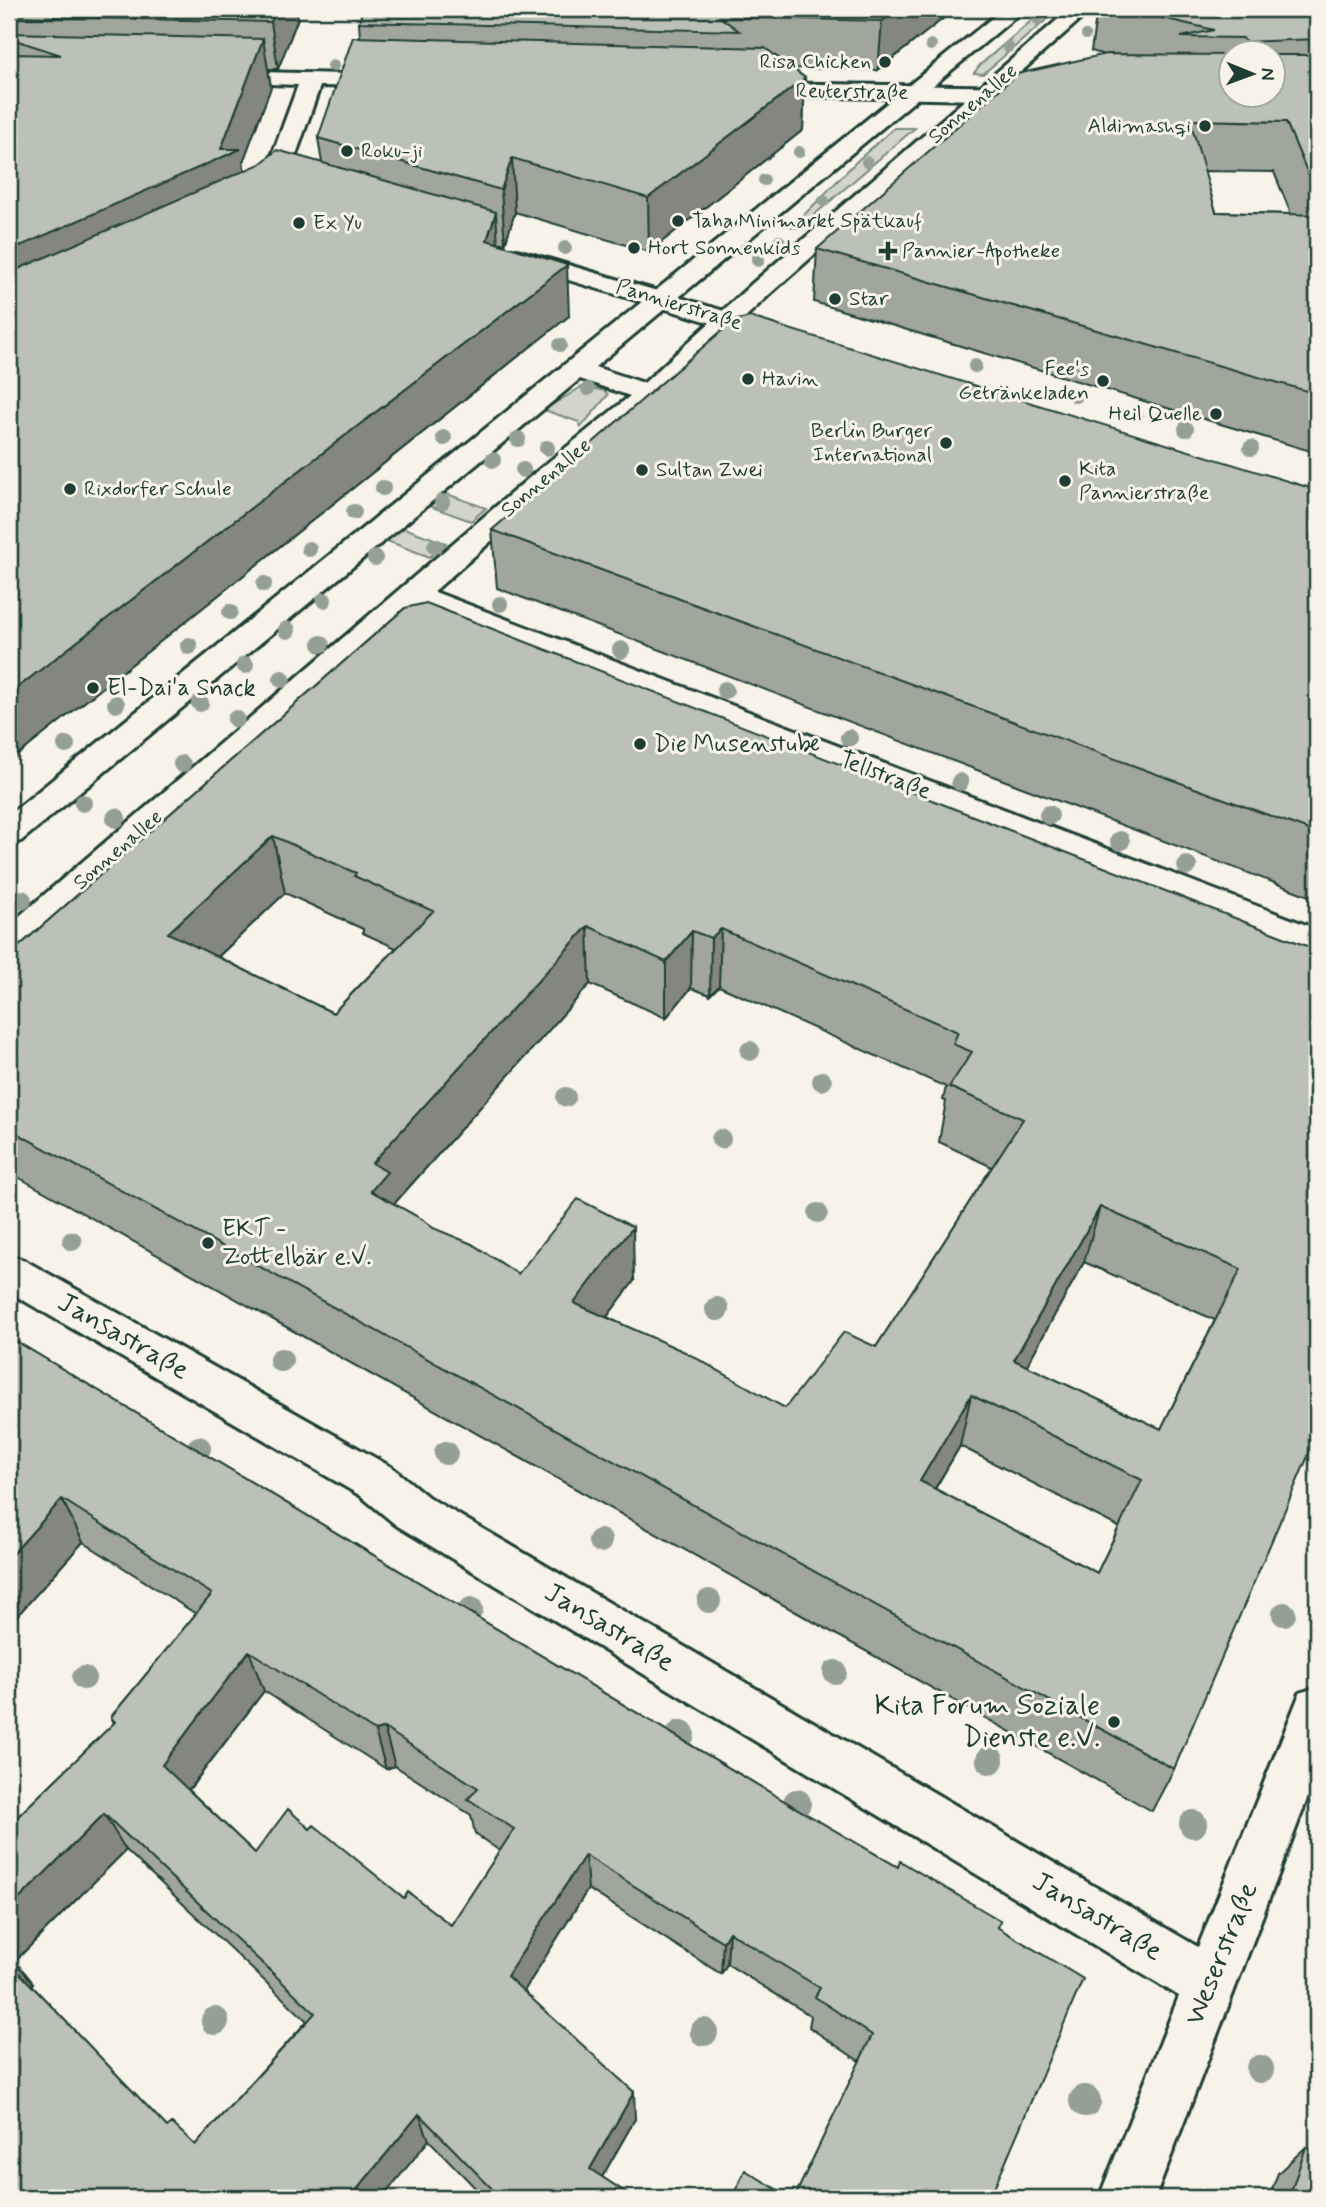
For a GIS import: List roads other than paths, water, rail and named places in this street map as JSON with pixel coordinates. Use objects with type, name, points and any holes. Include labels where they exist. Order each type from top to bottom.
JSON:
[{"type":"main road","name":"Sonnenallee","points":[[9,833],[1015,9]]},
{"type":"main road","name":"Sonnenallee","points":[[9,945],[587,442],[649,393],[728,320],[1082,9]]},
{"type":"main road","points":[[199,76],[412,82]]},
{"type":"main road","points":[[259,206],[290,190],[278,172],[311,80]]},
{"type":"main road","name":"Reuterstraße","points":[[726,89],[1044,94]]},
{"type":"main road","name":"Pannierstraße","points":[[497,251],[785,338]]},
{"type":"main road","points":[[575,369],[649,393]]},
{"type":"main road","name":"Tellstraße","points":[[414,593],[1317,943]]},
{"type":"main road","name":"Jansastraße","points":[[9,1272],[377,1482],[412,1511],[1210,1984]]},
{"type":"main road","name":"Weserstraße","points":[[1127,2198],[1317,1710]]},
{"type":"place","name":"Risa Chicken","points":[[885,62]]},
{"type":"place","name":"Aldimashqi","points":[[1205,126]]},
{"type":"place","name":"Roku-ji","points":[[347,151]]},
{"type":"place","name":"Taha Minimarkt Spätkauf","points":[[678,221]]},
{"type":"place","name":"Ex Yu","points":[[299,223]]},
{"type":"place","name":"Hort Sonnenkids","points":[[634,248]]},
{"type":"place","name":"Pannier-Apotheke","points":[[888,251]]},
{"type":"place","name":"Star","points":[[835,299]]},
{"type":"place","name":"Havin","points":[[748,379]]},
{"type":"place","name":"Fee's Getränkeladen","points":[[1103,381]]},
{"type":"place","name":"Heil Quelle","points":[[1216,414]]},
{"type":"place","name":"Berlin Burger International","points":[[946,443]]},
{"type":"place","name":"Sultan Zwei","points":[[642,470]]},
{"type":"place","name":"Kita Pannierstraße","points":[[1065,481]]},
{"type":"place","name":"Rixdorfer Schule","points":[[70,489]]},
{"type":"place","name":"El-Dai'a Snack","points":[[93,688]]},
{"type":"place","name":"Die Musenstube","points":[[640,744]]},
{"type":"place","name":"EKT - Zottelbär e.V.","points":[[208,1243]]},
{"type":"place","name":"Kita Forum Soziale Dienste e.V.","points":[[1114,1722]]}]
